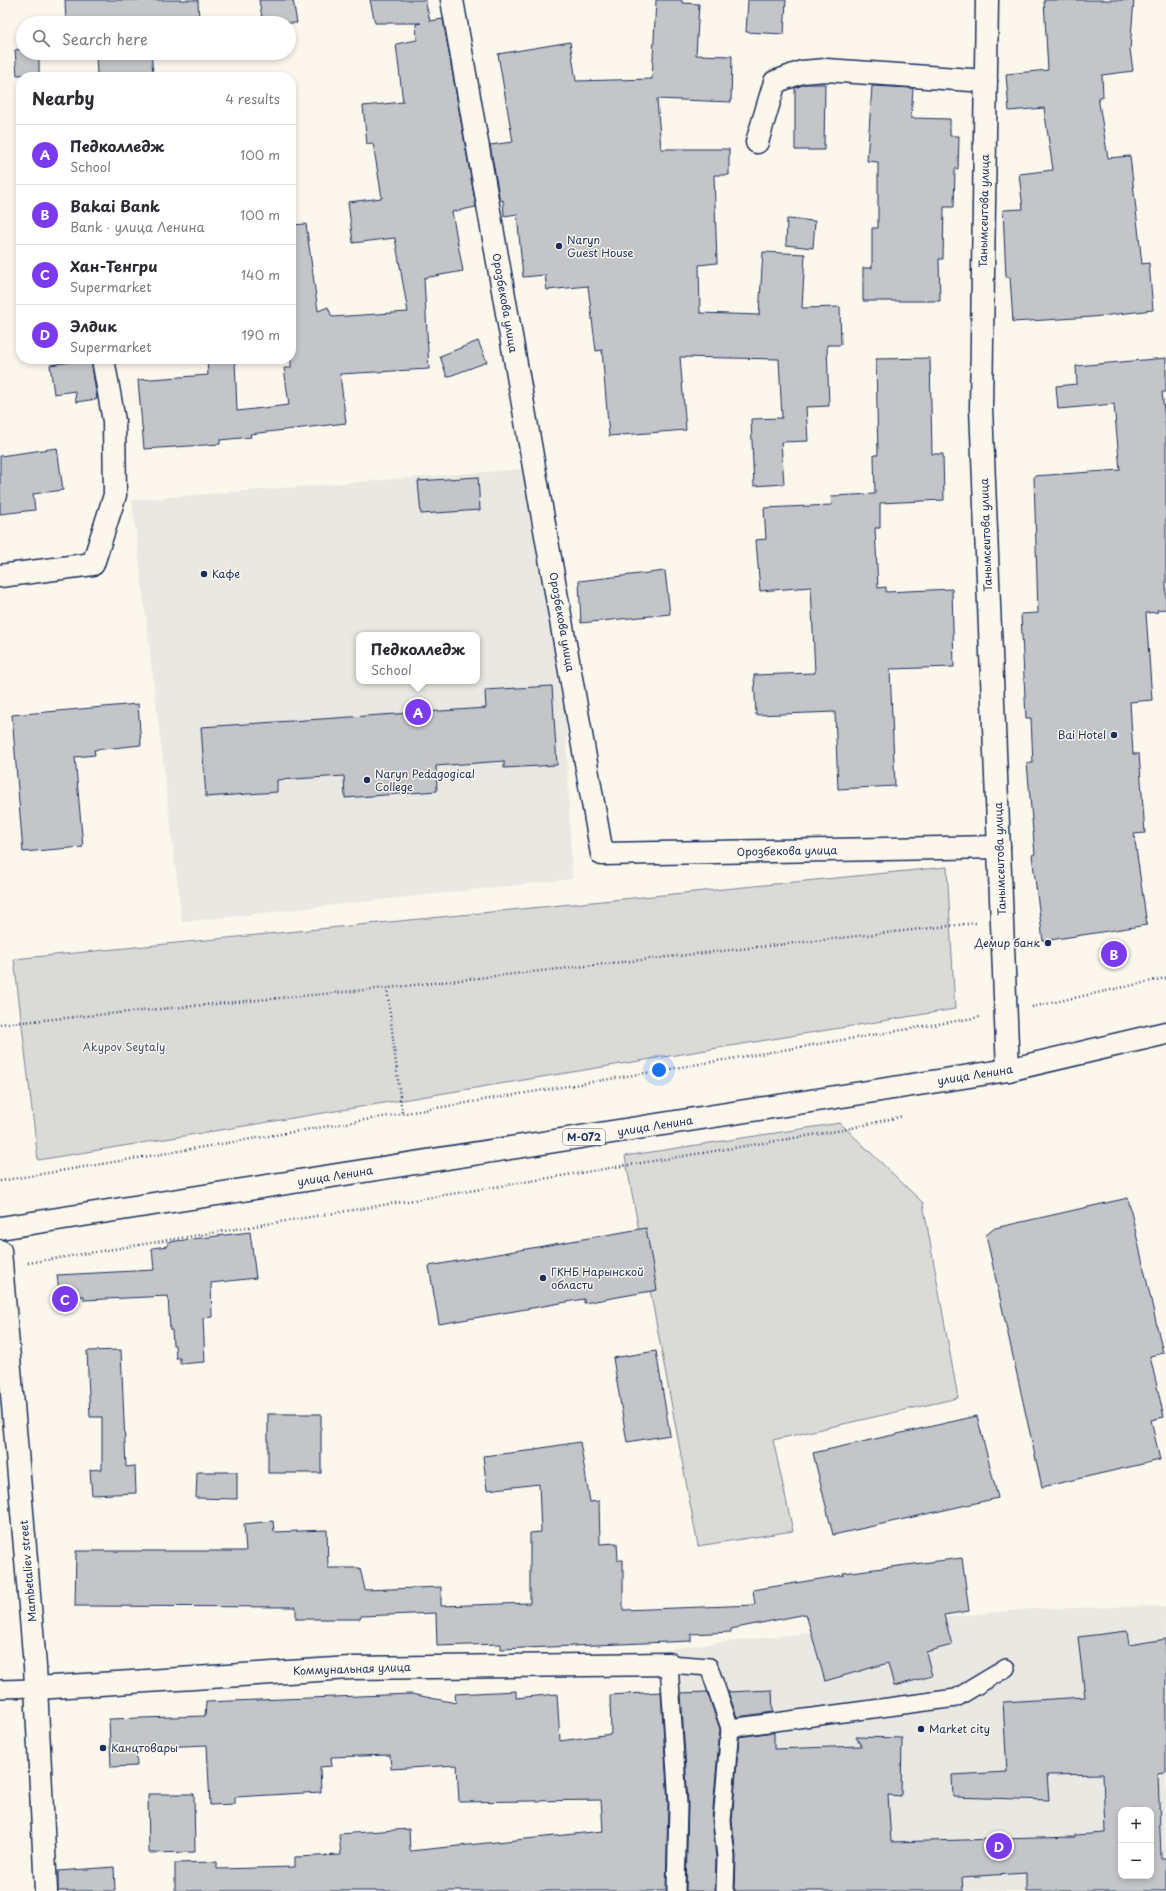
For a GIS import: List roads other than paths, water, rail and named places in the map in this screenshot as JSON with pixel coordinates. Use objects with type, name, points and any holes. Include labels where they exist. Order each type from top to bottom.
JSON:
[{"type":"street","name":"Орозбекова улица","points":[[452,0],[602,854],[999,847]]},
{"type":"street","name":"Танымсеитова улица","points":[[987,0],[981,408],[1008,1070]]},
{"type":"street","points":[[757,142],[775,82],[802,72],[826,70],[986,81]]},
{"type":"street","points":[[0,576],[93,564],[114,495],[114,421],[104,364]]},
{"type":"street","name":"улица Ленина","points":[[0,1228],[1008,1070],[1166,1032]]},
{"type":"street","name":"Mambetaliev street","points":[[1,1259],[36,1688],[46,1891]]},
{"type":"street","name":"Коммунальная улица","points":[[36,1688],[350,1668],[669,1664]]},
{"type":"lane","points":[[676,1891],[678,1804],[669,1664],[709,1667],[730,1728],[722,1821],[726,1857],[724,1891]]},
{"type":"lane","points":[[730,1728],[956,1698],[1006,1668]]},
{"type":"lane","points":[[0,1689],[36,1688]]},
{"type":"place","name":"Naryn Guest House","points":[[559,246]]},
{"type":"place","name":"Кафе","points":[[204,574]]},
{"type":"place","name":"Педколледж","points":[[418,712]]},
{"type":"place","name":"Bai Hotel","points":[[1114,735]]},
{"type":"place","name":"Naryn Pedagogical College","points":[[367,780]]},
{"type":"place","name":"Демир банк","points":[[1048,943]]},
{"type":"place","name":"Bakai Bank","points":[[1114,954]]},
{"type":"place","name":"ГКНБ Нарынской области","points":[[543,1278]]},
{"type":"place","name":"Хан-Тенгри","points":[[65,1299]]},
{"type":"place","name":"Market city","points":[[921,1729]]},
{"type":"place","name":"Канцтовары","points":[[103,1748]]},
{"type":"place","name":"Элдик","points":[[999,1846]]},
{"type":"park label","name":"Akypov Seytaly","points":[[124,1047]]}]
